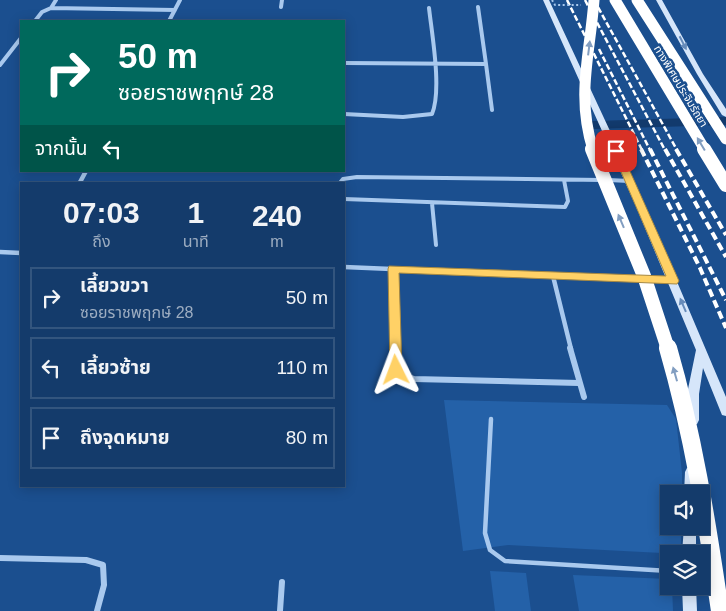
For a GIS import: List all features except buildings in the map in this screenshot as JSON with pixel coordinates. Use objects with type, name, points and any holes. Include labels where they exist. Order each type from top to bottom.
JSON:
[{"type":"highway","points":[[594,0],[584,92],[588,138],[598,168],[641,269],[668,346],[685,410],[708,524],[720,611]]},
{"type":"highway","name":"ทางพิเศษประจิมรัถยา","points":[[615,0],[726,186]]},
{"type":"highway","name":"ทางพิเศษประจิมรัถยา","points":[[637,0],[726,139]]},
{"type":"main road","points":[[546,0],[610,136],[673,281],[726,411]]},
{"type":"main road","points":[[659,0],[696,67],[726,115]]},
{"type":"main road","points":[[690,485],[693,394],[702,350]]},
{"type":"main road","points":[[689,595],[690,611]]},
{"type":"street","points":[[51,8],[56,0]]},
{"type":"street","points":[[170,20],[180,0]]},
{"type":"street","points":[[281,7],[282,0]]},
{"type":"street","points":[[36,20],[42,12],[51,8],[175,10]]},
{"type":"street","points":[[345,114],[426,116],[432,114],[435,99],[429,8]]},
{"type":"street","points":[[478,8],[492,110]]},
{"type":"street","points":[[0,65],[20,39]]},
{"type":"street","points":[[345,63],[486,64]]},
{"type":"street","points":[[0,252],[20,253]]},
{"type":"street","points":[[345,267],[673,281]]},
{"type":"street","points":[[393,269],[395,366],[399,374],[414,379],[579,383]]},
{"type":"street","points":[[553,276],[584,397]]},
{"type":"street","points":[[0,558],[86,560],[102,565],[104,585],[97,611]]},
{"type":"street","points":[[280,611],[282,582]]},
{"type":"lane","points":[[340,182],[342,179],[356,177],[629,180]]},
{"type":"lane","points":[[345,199],[564,207],[568,201],[564,180]]},
{"type":"lane","points":[[432,203],[436,245]]},
{"type":"lane","points":[[491,419],[485,533],[490,550],[505,561],[660,570]]},
{"type":"shaded area","points":[[444,400],[667,405],[676,419],[682,485],[660,485],[660,535],[681,535],[681,545],[660,545],[660,553],[508,545],[463,551]]},
{"type":"shaded area","points":[[490,571],[526,573],[531,611],[495,611]]},
{"type":"shaded area","points":[[573,575],[660,579],[660,595],[672,595],[673,611],[579,611]]},
{"type":"waterway","points":[[593,125],[726,121]]},
{"type":"railway","points":[[567,0],[642,150]]},
{"type":"railway","points":[[585,0],[665,150]]},
{"type":"railway","points":[[594,0],[677,150]]},
{"type":"railway","points":[[599,49],[650,150]]},
{"type":"railway","points":[[641,149],[700,268],[726,328]]},
{"type":"railway","points":[[650,149],[726,300]]},
{"type":"railway","points":[[665,149],[726,257]]},
{"type":"railway","points":[[676,149],[726,235]]},
{"type":"route","points":[[396,370],[393,269],[673,281],[616,151]]}]
